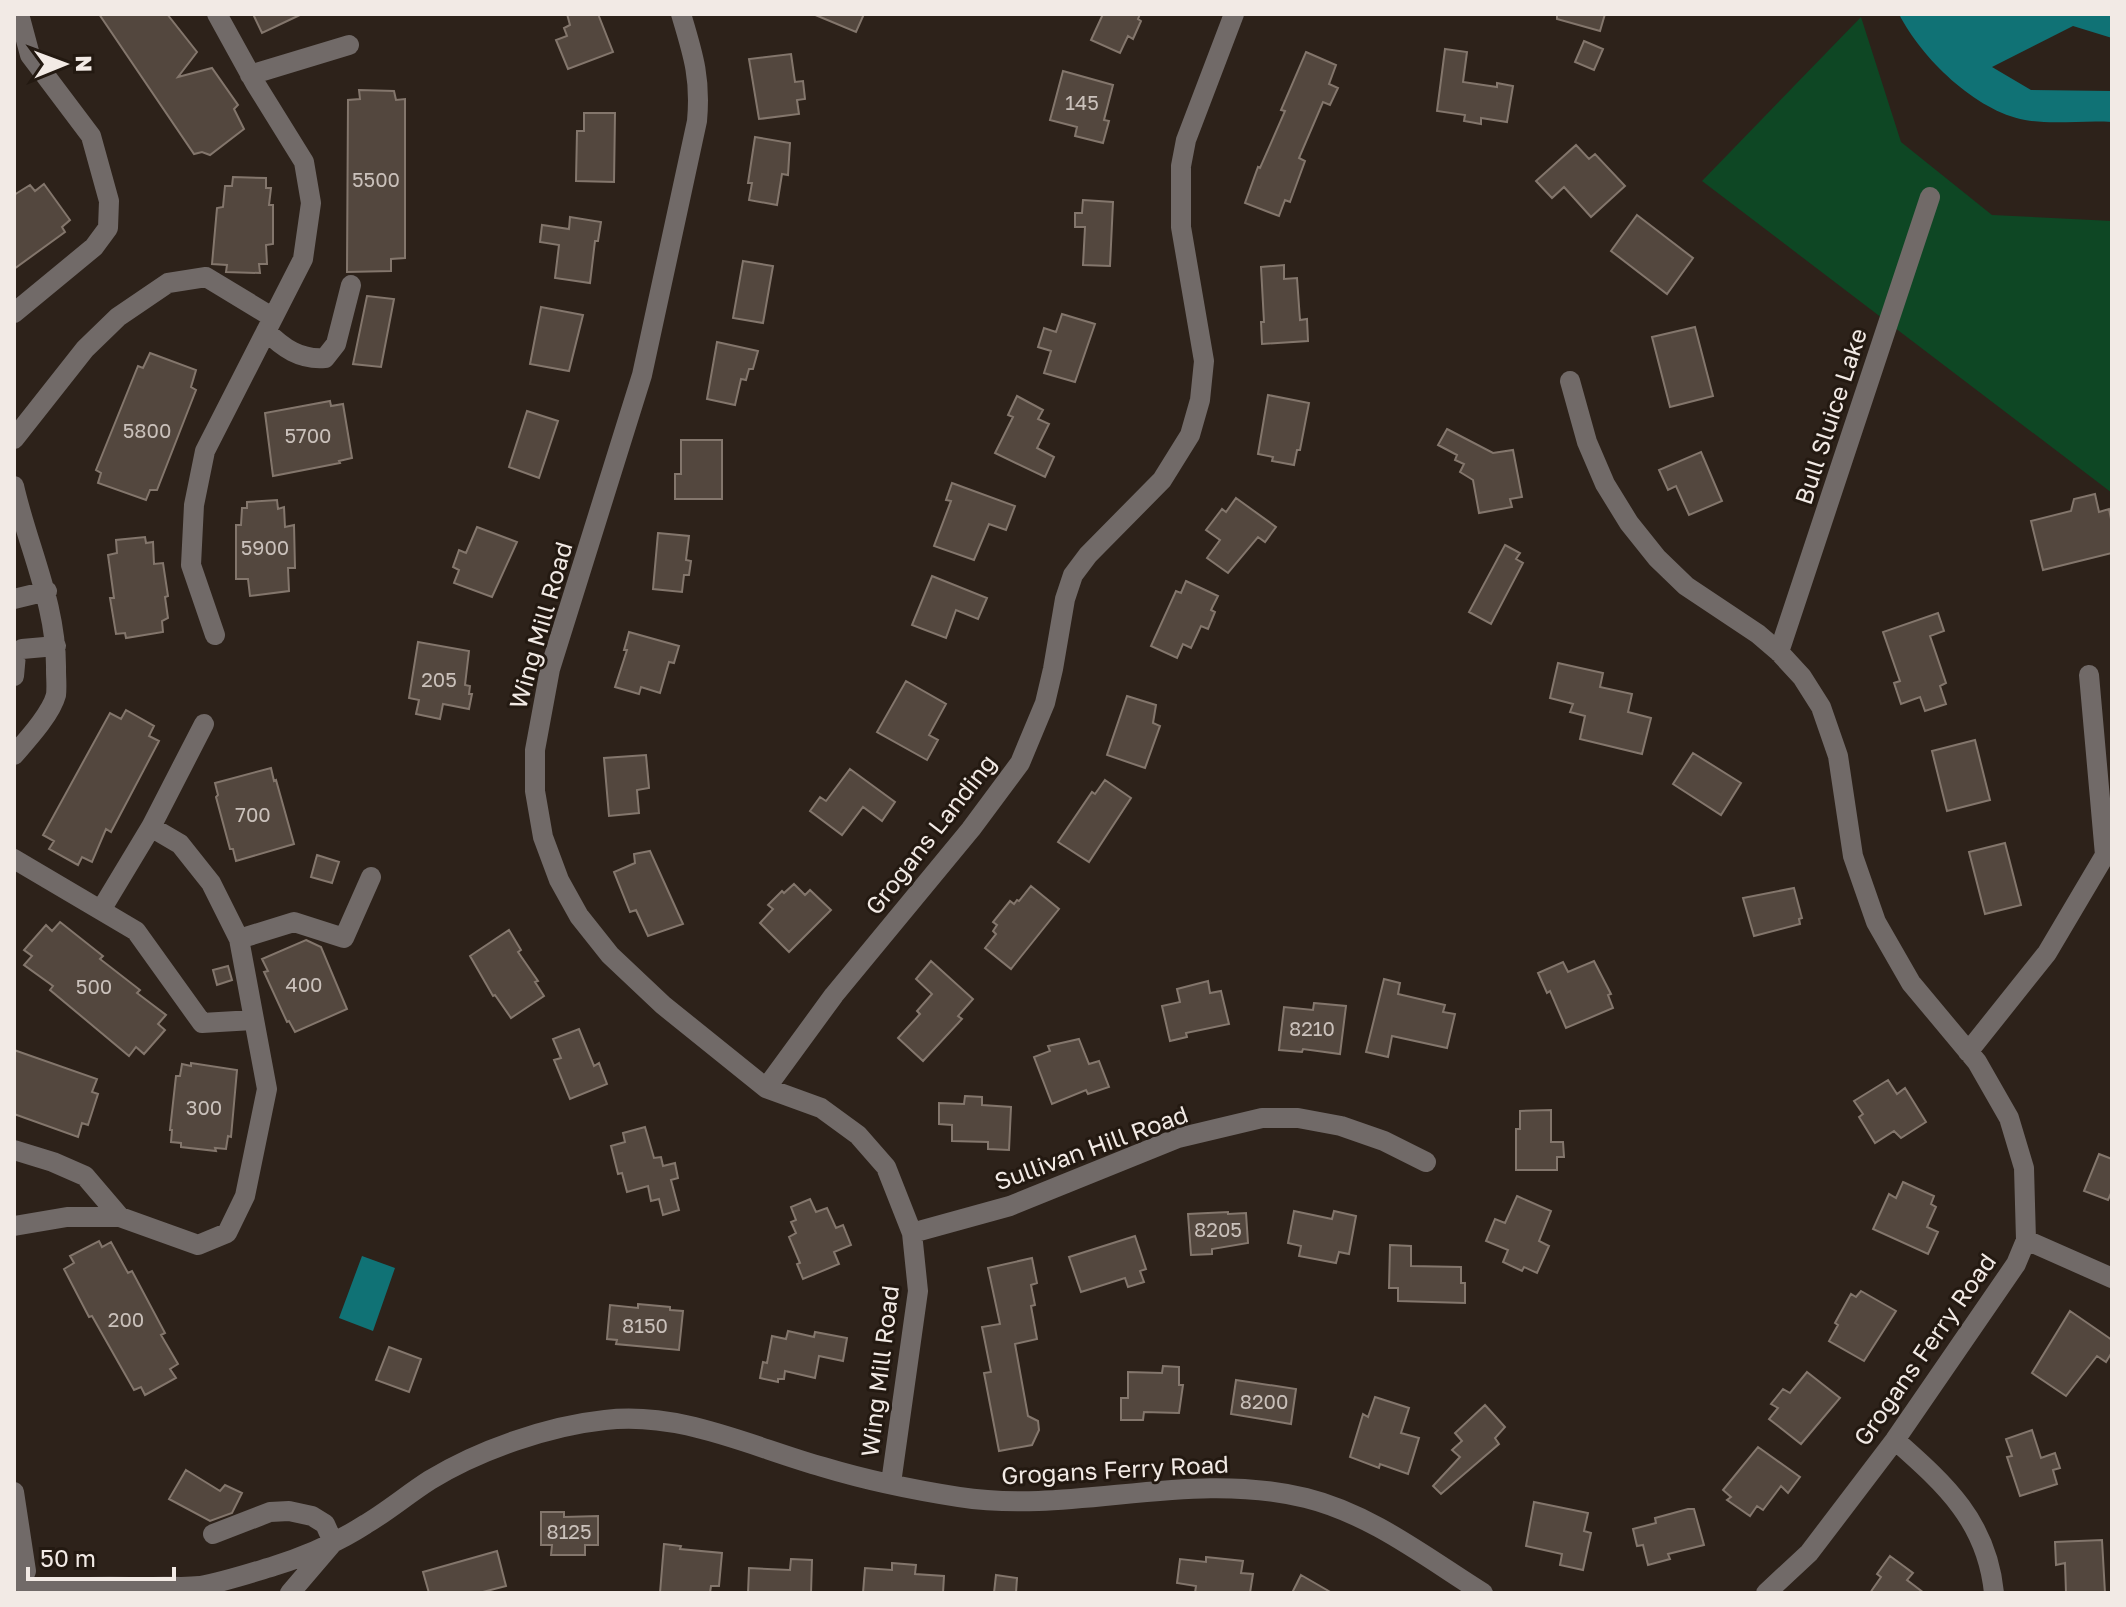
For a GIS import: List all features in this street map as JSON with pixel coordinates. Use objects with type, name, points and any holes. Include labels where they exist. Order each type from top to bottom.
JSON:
[{"type":"street","points":[[14,313],[94,247],[108,228],[109,201],[91,136],[30,55],[19,14]]},
{"type":"street","points":[[215,635],[191,565],[194,505],[205,451],[303,259],[311,203],[304,162],[250,75],[217,14]]},
{"type":"street","name":"Wing Mill Road","points":[[681,14],[697,69],[697,121],[642,375],[541,704],[535,750],[535,791],[543,837],[559,880],[579,916],[610,955],[663,1005],[766,1088],[821,1108],[858,1135],[886,1167],[912,1233],[918,1291],[891,1483]]},
{"type":"street","name":"Grogans Landing","points":[[766,1088],[834,995],[971,829],[1020,763],[1045,703],[1065,599],[1073,575],[1088,555],[1162,480],[1190,435],[1200,400],[1204,361],[1181,227],[1181,166],[1186,140],[1234,14]]},
{"type":"street","points":[[250,75],[349,45]]},
{"type":"street","name":"Bull Sluice Lake","points":[[1779,652],[1930,197]]},
{"type":"street","points":[[14,439],[85,349],[118,317],[168,283],[206,277],[269,324],[284,349],[311,359],[325,358],[336,344],[351,285]]},
{"type":"street","name":"Grogans Ferry Road","points":[[1570,381],[1587,442],[1605,484],[1629,523],[1657,558],[1686,586],[1758,634],[1802,677],[1825,719],[1838,756],[1853,856],[1876,922],[1911,983],[1977,1062],[2009,1118],[2024,1168],[2026,1240],[2016,1264],[1895,1440],[1809,1553],[1766,1593]]},
{"type":"street","points":[[14,486],[47,591],[56,646],[56,696],[35,730],[14,754]]},
{"type":"street","points":[[14,599],[47,591]]},
{"type":"street","points":[[14,676],[16,654],[22,649],[56,646]]},
{"type":"street","points":[[1968,1052],[2047,953],[2105,855],[2089,675]]},
{"type":"street","points":[[101,910],[151,827],[204,724]]},
{"type":"street","points":[[14,1226],[67,1217],[120,1217],[198,1245],[227,1233],[245,1196],[267,1089],[239,939],[211,883],[180,844],[151,827]]},
{"type":"street","points":[[14,859],[136,931],[202,1023],[253,1020]]},
{"type":"street","points":[[239,939],[294,922],[344,938],[371,877]]},
{"type":"street","name":"Sullivan Hill Road","points":[[912,1233],[1010,1206],[1178,1138],[1262,1118],[1298,1118],[1341,1126],[1384,1141],[1426,1162]]},
{"type":"street","points":[[14,1150],[85,1176],[120,1217]]},
{"type":"street","points":[[2026,1240],[2112,1278]]},
{"type":"street","name":"Grogans Ferry Road","points":[[16,1593],[199,1586],[276,1565],[333,1542],[367,1524],[431,1479],[480,1456],[552,1429],[607,1419],[649,1419],[690,1425],[826,1468],[958,1497],[1035,1501],[1194,1487],[1250,1489],[1304,1498],[1336,1507],[1366,1521],[1483,1593]]},
{"type":"street","points":[[1895,1440],[1939,1479],[1960,1503],[1980,1536],[1992,1573],[1994,1593]]},
{"type":"street","points":[[15,1505],[26,1571],[41,1590]]},
{"type":"street","points":[[213,1534],[270,1512],[289,1511],[312,1516],[325,1524],[333,1542]]},
{"type":"street","name":"Grogans Ferry Road","points":[[290,1593],[333,1542]]},
{"type":"street","points":[[16,1593],[26,1571]]},
{"type":"green space","points":[[1861,17],[1901,142],[1992,215],[2112,221],[2112,493],[1702,181]]},
{"type":"water","points":[[1899,14],[2112,14],[2112,38],[2073,26],[1992,67],[2031,90],[2112,91],[2112,122],[2025,120],[1988,106],[1936,65]]},
{"type":"water","points":[[362,1256],[395,1268],[373,1331],[339,1318]]},
{"type":"building","points":[[99,14],[167,14],[197,52],[178,77],[212,68],[238,105],[234,109],[244,129],[210,155],[202,152],[194,154]]},
{"type":"building","points":[[253,14],[302,14],[262,33]]},
{"type":"building","points":[[567,14],[598,14],[613,52],[568,69],[556,40],[567,36],[564,28],[570,25]]},
{"type":"building","points":[[813,14],[864,14],[856,32]]},
{"type":"building","points":[[1103,14],[1140,14],[1138,19],[1141,21],[1133,39],[1128,36],[1120,53],[1091,40]]},
{"type":"building","points":[[1557,14],[1605,14],[1600,31],[1557,19]]},
{"type":"building","points":[[1584,41],[1603,49],[1594,70],[1575,62]]},
{"type":"building","points":[[1445,49],[1467,52],[1463,82],[1513,86],[1507,122],[1481,118],[1481,124],[1464,121],[1465,115],[1437,111]]},
{"type":"building","points":[[1306,52],[1336,65],[1329,84],[1338,88],[1330,105],[1323,102],[1299,158],[1305,161],[1290,202],[1285,200],[1279,216],[1245,203],[1258,167],[1285,111],[1281,110]]},
{"type":"building","points":[[791,54],[795,82],[803,81],[805,99],[797,100],[799,114],[759,119],[749,59]]},
{"type":"building","points":[[1063,71],[1113,85],[1104,120],[1109,121],[1103,143],[1075,136],[1077,127],[1050,120]]},
{"type":"building","points":[[359,90],[394,91],[396,100],[405,99],[405,258],[391,259],[391,271],[347,272],[348,100],[360,99]]},
{"type":"building","points":[[584,113],[615,113],[614,182],[576,181],[577,131],[584,131]]},
{"type":"building","points":[[755,137],[790,143],[788,175],[782,174],[777,205],[749,200],[752,183],[748,183]]},
{"type":"building","points":[[1576,145],[1589,159],[1595,154],[1625,186],[1591,217],[1564,187],[1552,198],[1536,181]]},
{"type":"building","points":[[233,177],[266,178],[266,188],[271,188],[269,205],[273,205],[273,244],[266,245],[267,264],[259,264],[260,273],[226,272],[227,265],[212,264],[217,208],[223,207],[225,186],[232,186]]},
{"type":"building","points":[[44,184],[70,220],[62,227],[65,232],[14,269],[14,195],[30,185],[35,191]]},
{"type":"building","points":[[1083,200],[1113,202],[1110,266],[1083,265],[1085,227],[1075,227],[1075,213],[1082,213]]},
{"type":"building","points":[[1637,215],[1693,258],[1667,294],[1611,251]]},
{"type":"building","points":[[570,217],[601,222],[598,241],[595,241],[590,283],[555,278],[559,245],[540,242],[542,225],[569,229]]},
{"type":"building","points":[[743,261],[773,266],[763,323],[733,318]]},
{"type":"building","points":[[1284,265],[1284,279],[1297,278],[1300,320],[1307,319],[1308,341],[1262,344],[1261,267]]},
{"type":"building","points":[[367,296],[394,299],[381,367],[353,364]]},
{"type":"building","points":[[541,307],[583,315],[569,371],[530,364]]},
{"type":"building","points":[[1062,314],[1095,324],[1075,382],[1044,373],[1051,351],[1038,347],[1044,328],[1056,332]]},
{"type":"building","points":[[1695,327],[1713,396],[1670,407],[1652,337]]},
{"type":"building","points":[[717,342],[758,351],[753,369],[749,369],[746,380],[741,379],[735,405],[707,399]]},
{"type":"building","points":[[150,353],[196,370],[191,387],[196,390],[157,490],[150,490],[146,500],[98,483],[101,473],[96,470],[138,366],[143,368]]},
{"type":"building","points":[[1268,395],[1309,403],[1294,465],[1272,461],[1273,457],[1258,454]]},
{"type":"building","points":[[1017,396],[1043,410],[1038,419],[1049,424],[1037,448],[1054,457],[1045,477],[995,453],[1013,417],[1008,415]]},
{"type":"building","points":[[330,401],[331,406],[343,404],[352,458],[273,476],[265,413]]},
{"type":"building","points":[[527,411],[558,421],[539,478],[509,467]]},
{"type":"building","points":[[1447,429],[1493,453],[1513,450],[1522,497],[1510,499],[1512,507],[1479,513],[1473,480],[1460,472],[1464,464],[1455,460],[1457,455],[1438,445]]},
{"type":"building","points":[[681,440],[722,440],[722,499],[675,499],[675,474],[681,474]]},
{"type":"building","points":[[1701,452],[1722,501],[1689,515],[1676,486],[1668,490],[1659,470]]},
{"type":"building","points":[[952,483],[1015,506],[1006,530],[989,524],[974,560],[934,546],[951,501],[946,500]]},
{"type":"building","points":[[2095,494],[2099,512],[2109,509],[2112,553],[2043,570],[2031,521],[2071,511],[2074,499]]},
{"type":"building","points":[[1236,498],[1276,527],[1265,542],[1258,537],[1228,573],[1207,558],[1220,540],[1206,530],[1222,509],[1226,512]]},
{"type":"building","points":[[277,500],[278,509],[284,507],[285,527],[294,525],[295,568],[288,568],[289,591],[250,596],[248,579],[236,579],[236,525],[241,525],[242,508],[247,508],[247,502]]},
{"type":"building","points":[[477,527],[517,542],[492,597],[454,583],[459,570],[453,567],[459,550],[466,553]]},
{"type":"building","points":[[658,533],[689,536],[686,560],[691,561],[689,575],[684,575],[682,592],[653,589]]},
{"type":"building","points":[[145,537],[146,543],[153,542],[154,564],[163,563],[168,618],[162,621],[163,632],[126,638],[125,633],[116,634],[108,555],[117,553],[116,540]]},
{"type":"building","points":[[1505,545],[1520,553],[1516,559],[1523,563],[1491,624],[1469,612]]},
{"type":"building","points":[[932,576],[987,598],[978,619],[956,610],[946,638],[912,625]]},
{"type":"building","points":[[1186,581],[1218,596],[1211,610],[1215,612],[1208,629],[1201,626],[1191,648],[1183,644],[1177,658],[1151,646],[1176,591],[1181,593]]},
{"type":"building","points":[[1938,613],[1944,631],[1930,636],[1946,683],[1940,686],[1946,704],[1925,711],[1920,697],[1901,704],[1894,683],[1900,681],[1883,632]]},
{"type":"building","points":[[629,632],[679,646],[674,663],[669,662],[660,693],[641,687],[639,694],[615,687],[627,650],[624,650]]},
{"type":"building","points":[[418,642],[469,651],[465,685],[470,686],[469,694],[472,694],[469,709],[443,704],[440,719],[416,714],[419,700],[409,698]]},
{"type":"building","points":[[1558,663],[1603,673],[1600,687],[1632,694],[1628,712],[1651,718],[1642,754],[1580,739],[1585,716],[1570,712],[1573,704],[1550,698]]},
{"type":"building","points":[[906,681],[946,704],[929,735],[938,740],[927,760],[877,732]]},
{"type":"building","points":[[1127,696],[1156,705],[1153,723],[1160,726],[1145,768],[1107,755]]},
{"type":"building","points":[[126,710],[154,726],[149,736],[159,741],[111,832],[106,829],[92,862],[82,857],[78,865],[49,849],[54,841],[43,835],[110,713],[121,719]]},
{"type":"building","points":[[1975,740],[1990,800],[1947,811],[1932,751]]},
{"type":"building","points":[[1693,753],[1741,783],[1721,815],[1673,784]]},
{"type":"building","points":[[646,755],[649,788],[637,790],[639,813],[609,816],[604,758]]},
{"type":"building","points":[[271,768],[294,844],[236,861],[216,797],[215,783]]},
{"type":"building","points":[[850,769],[895,802],[882,821],[863,807],[842,835],[810,811],[820,797],[826,801]]},
{"type":"building","points":[[1105,780],[1131,798],[1089,862],[1058,842],[1092,792],[1095,794]]},
{"type":"building","points":[[2005,843],[2021,905],[1985,914],[1969,852]]},
{"type":"building","points":[[650,851],[683,924],[648,936],[636,910],[630,912],[614,872],[635,863],[634,854]]},
{"type":"building","points":[[317,855],[339,862],[332,883],[311,877]]},
{"type":"building","points":[[794,884],[805,895],[810,890],[831,910],[789,952],[760,923],[773,909],[768,905]]},
{"type":"building","points":[[1031,886],[1059,909],[1011,969],[985,948],[996,934],[993,931],[997,925],[993,922],[1010,901],[1014,904],[1019,901]]},
{"type":"building","points":[[1794,888],[1802,918],[1799,919],[1800,924],[1754,936],[1743,898]]},
{"type":"building","points":[[60,922],[103,956],[100,959],[166,1015],[158,1024],[165,1030],[144,1054],[136,1047],[129,1056],[50,990],[53,986],[24,965],[32,956],[24,950],[46,925],[52,931]]},
{"type":"building","points":[[509,930],[544,996],[511,1018],[493,996],[470,956]]},
{"type":"building","points":[[306,940],[321,947],[347,1009],[295,1032],[287,1022],[264,972],[268,971],[262,959]]},
{"type":"building","points":[[931,961],[973,999],[958,1016],[962,1019],[923,1061],[898,1038],[920,1014],[917,1011],[932,994],[916,979]]},
{"type":"building","points":[[1594,961],[1611,994],[1608,995],[1613,1008],[1566,1028],[1550,991],[1547,993],[1538,973],[1563,962],[1568,972]]},
{"type":"building","points":[[228,966],[232,980],[217,985],[213,970]]},
{"type":"building","points":[[1384,979],[1400,983],[1398,994],[1445,1005],[1443,1012],[1455,1014],[1447,1048],[1392,1036],[1388,1057],[1366,1052]]},
{"type":"building","points":[[1208,981],[1210,993],[1221,991],[1229,1024],[1186,1033],[1187,1037],[1170,1041],[1162,1006],[1180,1002],[1177,989]]},
{"type":"building","points":[[1314,1003],[1346,1006],[1340,1054],[1303,1049],[1302,1052],[1279,1050],[1284,1007],[1313,1010]]},
{"type":"building","points":[[579,1029],[594,1066],[599,1063],[607,1084],[570,1099],[554,1060],[561,1058],[553,1039]]},
{"type":"building","points":[[1079,1039],[1089,1064],[1099,1061],[1109,1087],[1088,1094],[1086,1090],[1052,1104],[1034,1057],[1050,1051],[1048,1046]]},
{"type":"building","points":[[14,1050],[97,1079],[92,1092],[98,1094],[88,1125],[82,1123],[78,1137],[14,1114]]},
{"type":"building","points":[[191,1063],[237,1070],[231,1137],[228,1136],[226,1149],[215,1148],[216,1151],[181,1147],[181,1143],[171,1142],[176,1076],[180,1076],[182,1064],[191,1066]]},
{"type":"building","points":[[1888,1080],[1897,1094],[1905,1088],[1926,1122],[1901,1138],[1894,1131],[1875,1143],[1859,1117],[1863,1114],[1854,1101]]},
{"type":"building","points":[[965,1096],[982,1097],[982,1105],[1011,1107],[1009,1150],[988,1149],[988,1142],[952,1141],[952,1125],[939,1124],[939,1103],[964,1104]]},
{"type":"building","points":[[1551,1110],[1551,1142],[1563,1142],[1564,1157],[1557,1157],[1557,1170],[1516,1170],[1516,1129],[1520,1129],[1520,1111]]},
{"type":"building","points":[[645,1127],[654,1158],[661,1157],[663,1166],[675,1163],[678,1178],[671,1180],[679,1210],[663,1215],[659,1199],[651,1201],[648,1186],[627,1192],[622,1173],[618,1174],[611,1146],[625,1142],[623,1133]]},
{"type":"building","points":[[2099,1154],[2112,1159],[2112,1191],[2108,1200],[2084,1191]]},
{"type":"building","points":[[1903,1182],[1934,1196],[1931,1204],[1936,1207],[1927,1227],[1938,1232],[1928,1254],[1873,1229],[1889,1194],[1896,1198]]},
{"type":"building","points":[[1517,1196],[1551,1211],[1539,1241],[1549,1246],[1537,1273],[1524,1267],[1522,1271],[1503,1262],[1508,1250],[1486,1241],[1495,1219],[1505,1223]]},
{"type":"building","points":[[810,1199],[816,1212],[827,1208],[836,1228],[843,1225],[851,1245],[834,1252],[839,1264],[803,1279],[789,1237],[796,1233],[791,1222],[796,1220],[791,1207]]},
{"type":"building","points":[[1294,1211],[1332,1219],[1334,1211],[1356,1216],[1349,1254],[1339,1252],[1336,1263],[1299,1256],[1301,1246],[1288,1243]]},
{"type":"building","points":[[1246,1213],[1248,1243],[1212,1249],[1212,1254],[1191,1255],[1188,1214]]},
{"type":"building","points":[[1135,1236],[1146,1269],[1140,1271],[1144,1282],[1128,1287],[1125,1278],[1081,1292],[1069,1257]]},
{"type":"building","points":[[99,1241],[102,1247],[111,1242],[128,1273],[132,1271],[178,1364],[170,1369],[176,1378],[145,1395],[141,1387],[134,1390],[64,1269],[74,1263],[70,1256]]},
{"type":"building","points":[[1390,1245],[1411,1246],[1411,1266],[1461,1267],[1465,1303],[1398,1301],[1398,1288],[1389,1288]]},
{"type":"building","points":[[1032,1258],[1037,1283],[1031,1285],[1035,1305],[1031,1306],[1037,1339],[1015,1344],[1028,1416],[1038,1421],[1039,1430],[1032,1445],[999,1451],[984,1373],[991,1372],[982,1327],[1000,1324],[988,1268]]},
{"type":"building","points":[[1861,1291],[1896,1311],[1864,1361],[1829,1341],[1851,1294],[1856,1297]]},
{"type":"building","points":[[638,1304],[683,1311],[679,1350],[616,1344],[617,1340],[607,1339],[610,1305],[638,1308]]},
{"type":"building","points":[[2070,1311],[2112,1340],[2112,1352],[2106,1362],[2097,1356],[2066,1396],[2032,1373]]},
{"type":"building","points":[[788,1331],[814,1337],[815,1332],[847,1338],[843,1361],[819,1356],[815,1378],[785,1371],[784,1379],[778,1379],[778,1382],[760,1378],[763,1362],[767,1363],[772,1336],[786,1339]]},
{"type":"building","points":[[389,1347],[421,1359],[409,1392],[376,1380]]},
{"type":"building","points":[[1163,1366],[1179,1367],[1179,1385],[1183,1385],[1179,1413],[1144,1412],[1143,1420],[1121,1420],[1121,1398],[1128,1398],[1128,1372],[1162,1373]]},
{"type":"building","points":[[1807,1372],[1840,1398],[1801,1444],[1769,1419],[1778,1408],[1771,1404],[1783,1389],[1790,1393]]},
{"type":"building","points":[[1236,1380],[1296,1389],[1291,1424],[1231,1414]]},
{"type":"building","points":[[1375,1397],[1409,1408],[1401,1433],[1419,1438],[1408,1474],[1350,1457],[1363,1414],[1368,1417]]},
{"type":"building","points":[[1485,1405],[1505,1427],[1495,1438],[1499,1444],[1441,1494],[1433,1486],[1460,1457],[1452,1450],[1462,1441],[1455,1433]]},
{"type":"building","points":[[2032,1430],[2041,1458],[2055,1453],[2060,1468],[2053,1470],[2057,1484],[2020,1496],[2007,1457],[2012,1456],[2006,1439]]},
{"type":"building","points":[[1758,1447],[1800,1477],[1788,1493],[1781,1486],[1763,1510],[1757,1506],[1750,1516],[1727,1500],[1731,1497],[1723,1490]]},
{"type":"building","points":[[186,1470],[220,1491],[225,1485],[242,1493],[232,1513],[210,1521],[169,1499]]},
{"type":"building","points":[[1534,1502],[1588,1513],[1584,1531],[1591,1533],[1583,1570],[1560,1565],[1562,1554],[1526,1546]]},
{"type":"building","points":[[1694,1509],[1704,1545],[1668,1554],[1670,1559],[1648,1565],[1643,1545],[1637,1546],[1633,1529],[1656,1523],[1655,1518]]},
{"type":"building","points":[[541,1512],[564,1512],[564,1517],[598,1516],[598,1545],[585,1545],[585,1555],[551,1555],[552,1545],[541,1545]]},
{"type":"building","points":[[2102,1540],[2105,1593],[2066,1593],[2065,1563],[2056,1565],[2055,1542]]},
{"type":"building","points":[[664,1544],[681,1546],[680,1549],[722,1553],[719,1586],[711,1586],[710,1593],[660,1593]]},
{"type":"building","points":[[497,1551],[506,1586],[479,1593],[429,1593],[423,1572]]},
{"type":"building","points":[[1890,1556],[1913,1573],[1907,1580],[1924,1593],[1870,1593],[1881,1577],[1877,1574]]},
{"type":"building","points":[[1206,1557],[1243,1561],[1241,1573],[1253,1574],[1250,1593],[1195,1593],[1196,1586],[1177,1583],[1180,1559],[1206,1562]]},
{"type":"building","points":[[791,1559],[812,1560],[811,1593],[748,1593],[749,1568],[790,1570]]},
{"type":"building","points":[[892,1563],[916,1565],[915,1574],[944,1576],[943,1593],[863,1593],[865,1568],[892,1570]]},
{"type":"building","points":[[996,1575],[1017,1578],[1016,1593],[994,1593]]},
{"type":"building","points":[[1301,1575],[1332,1593],[1292,1593]]}]
